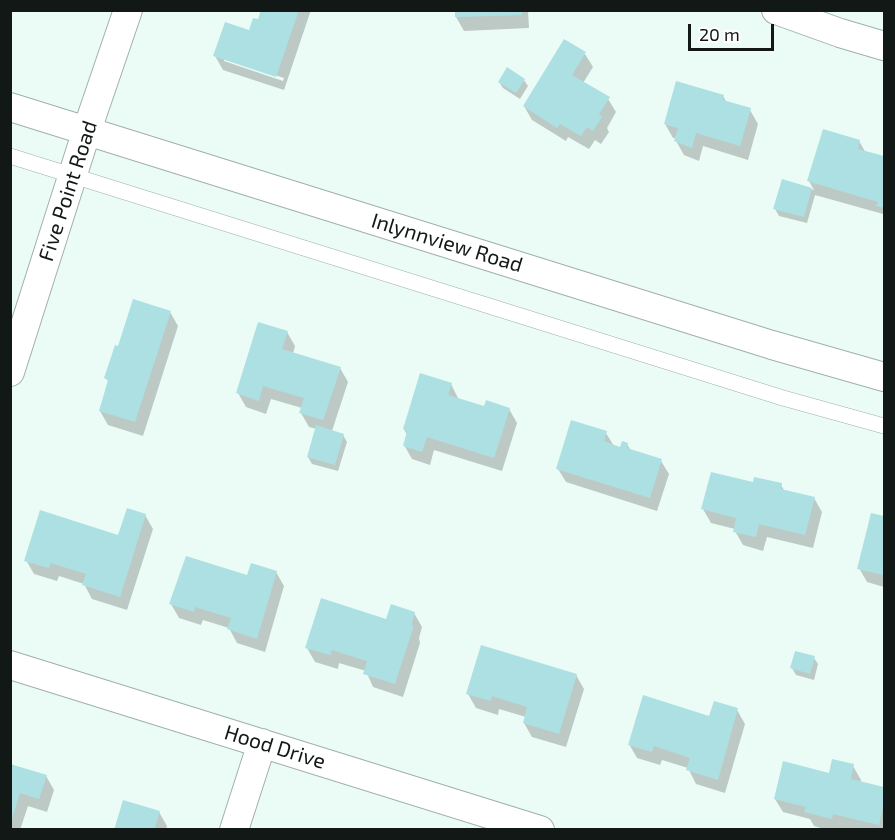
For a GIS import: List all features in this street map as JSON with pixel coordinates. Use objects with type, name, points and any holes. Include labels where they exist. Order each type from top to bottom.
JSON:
[{"type":"street","name":"Five Point Road","points":[[10,372],[72,175],[128,10]]},
{"type":"street","points":[[776,10],[885,46]]},
{"type":"street","name":"Inlynnview Road","points":[[10,107],[772,345],[885,377]]},
{"type":"street","name":"Hood Drive","points":[[10,665],[540,830]]},
{"type":"street","points":[[234,830],[262,743]]},
{"type":"lane","points":[[10,156],[783,398],[885,426]]},
{"type":"building","points":[[261,10],[299,10],[276,77],[213,56],[225,22],[249,30],[253,18],[258,19]]},
{"type":"building","points":[[455,10],[522,10],[522,15],[455,17]]},
{"type":"building","points":[[564,39],[586,52],[572,75],[610,97],[599,114],[602,117],[593,131],[587,127],[581,136],[560,124],[557,128],[523,106]]},
{"type":"building","points":[[507,67],[525,79],[516,93],[498,82]]},
{"type":"building","points":[[676,81],[724,95],[723,100],[751,108],[740,146],[696,133],[692,148],[674,141],[678,128],[664,124]]},
{"type":"building","points":[[823,129],[860,140],[858,149],[884,156],[884,208],[876,206],[878,202],[807,181]]},
{"type":"building","points":[[782,179],[812,188],[804,217],[773,209]]},
{"type":"building","points":[[133,299],[171,311],[135,422],[99,411],[108,380],[104,378],[115,345],[118,346]]},
{"type":"building","points":[[258,322],[288,331],[282,349],[341,367],[323,420],[299,413],[304,398],[263,386],[259,401],[236,393]]},
{"type":"building","points":[[420,373],[452,383],[448,395],[484,406],[486,400],[510,408],[494,458],[427,437],[422,452],[403,446],[407,431],[403,429]]},
{"type":"building","points":[[571,420],[607,431],[604,441],[620,447],[622,441],[628,443],[627,448],[662,459],[650,498],[556,469]]},
{"type":"building","points":[[316,425],[344,434],[335,465],[307,457]]},
{"type":"building","points":[[711,472],[753,482],[754,477],[782,483],[781,489],[815,497],[805,535],[759,524],[756,537],[733,532],[736,518],[701,509]]},
{"type":"building","points":[[127,508],[146,514],[120,597],[82,585],[86,574],[51,563],[49,568],[24,561],[40,510],[118,535]]},
{"type":"building","points":[[871,513],[884,516],[884,575],[857,569]]},
{"type":"building","points":[[186,556],[247,575],[251,563],[277,571],[257,639],[227,629],[231,618],[195,607],[194,612],[169,604]]},
{"type":"building","points":[[321,598],[386,619],[391,604],[415,612],[413,628],[395,684],[363,674],[367,661],[332,650],[330,655],[305,648]]},
{"type":"building","points":[[481,645],[577,674],[559,734],[523,723],[527,707],[492,696],[490,701],[466,694]]},
{"type":"building","points":[[795,651],[815,656],[810,674],[790,668]]},
{"type":"building","points":[[643,695],[709,716],[714,701],[738,708],[718,780],[686,770],[690,758],[654,746],[652,752],[628,745]]},
{"type":"building","points":[[832,759],[854,764],[851,779],[884,787],[884,802],[879,825],[833,814],[832,819],[804,812],[806,807],[774,799],[783,761],[829,773]]},
{"type":"building","points":[[10,764],[47,775],[39,799],[20,793],[11,822]]},
{"type":"building","points":[[123,800],[160,811],[154,830],[114,830]]}]
